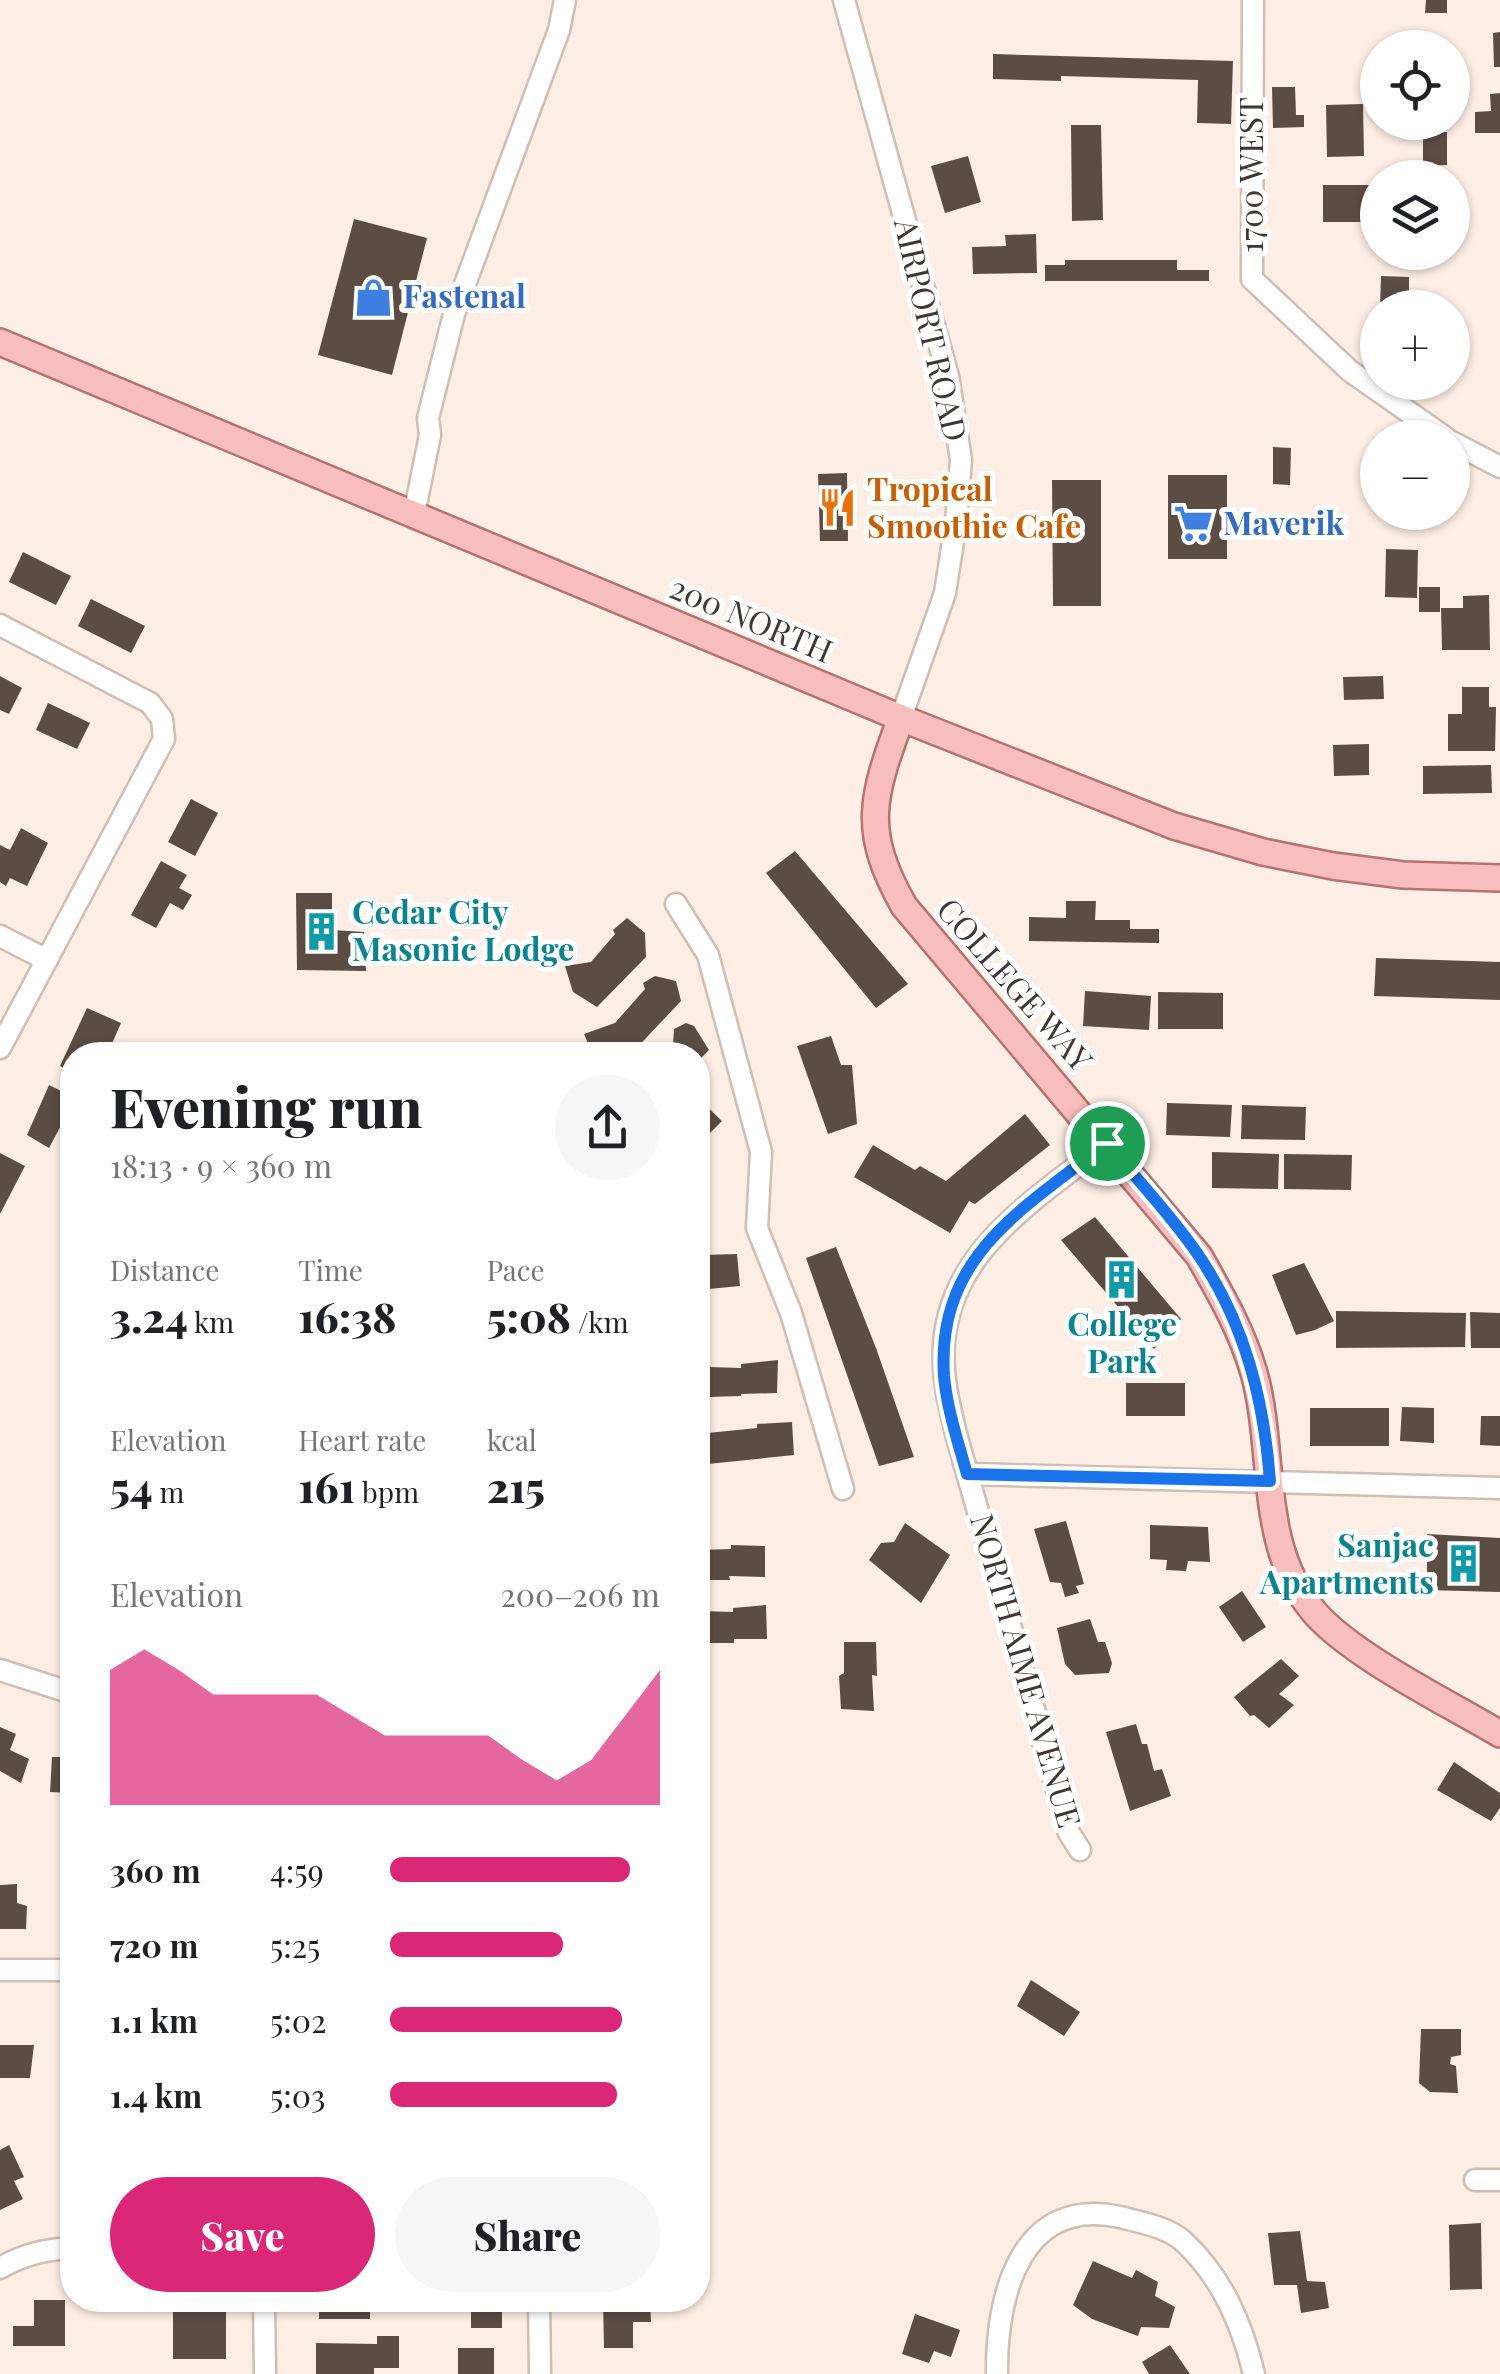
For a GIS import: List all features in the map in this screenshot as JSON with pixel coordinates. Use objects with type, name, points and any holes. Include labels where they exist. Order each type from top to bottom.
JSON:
[{"type":"main road","name":"200 NORTH","points":[[0,342],[901,718],[1174,826],[1263,852],[1403,874],[1500,878]]},
{"type":"main road","name":"COLLEGE WAY","points":[[901,718],[882,768],[874,806],[876,839],[886,873],[904,906],[1199,1256],[1231,1313],[1254,1372],[1266,1431],[1276,1529],[1288,1573],[1316,1614],[1357,1648],[1500,1734]]},
{"type":"street","points":[[414,515],[430,435],[428,418],[454,314],[559,30],[564,0]]},
{"type":"street","name":"AIRPORT ROAD","points":[[844,0],[948,376],[961,460],[945,593],[901,718]]},
{"type":"street","name":"1700 WEST","points":[[1252,0],[1252,278],[1350,371],[1421,420]]},
{"type":"street","name":"1700 WEST","points":[[1470,451],[1500,467]]},
{"type":"street","points":[[0,624],[150,704],[162,719],[164,739],[0,1048]]},
{"type":"street","points":[[676,904],[708,955],[760,1152],[757,1228],[791,1313],[843,1489]]},
{"type":"street","points":[[0,936],[47,960]]},
{"type":"street","name":"NORTH AIME AVENUE","points":[[1080,1850],[1070,1833],[967,1474],[944,1379],[944,1336],[959,1283],[986,1243],[1107,1143]]},
{"type":"street","points":[[967,1474],[1500,1488]]},
{"type":"street","points":[[0,1670],[60,1688]]},
{"type":"street","points":[[0,1970],[60,1970]]},
{"type":"street","points":[[1475,2180],[1500,2180]]},
{"type":"street","points":[[997,2374],[996,2341],[1004,2296],[1020,2257],[1040,2232],[1069,2216],[1103,2214],[1144,2223],[1180,2238],[1208,2268],[1229,2302],[1246,2340],[1254,2374]]},
{"type":"street","points":[[0,2268],[16,2258],[60,2248]]},
{"type":"street","points":[[264,2312],[265,2374]]},
{"type":"street","points":[[539,2312],[540,2374]]},
{"type":"building","points":[[1426,0],[1447,0],[1447,13],[1425,13]]},
{"type":"building","points":[[1500,32],[1500,67],[1494,67],[1493,33]]},
{"type":"building","points":[[993,54],[1233,61],[1231,124],[1197,123],[1198,80],[1061,76],[1061,81],[993,79]]},
{"type":"building","points":[[1272,87],[1295,87],[1296,115],[1304,115],[1304,127],[1273,128]]},
{"type":"building","points":[[1500,93],[1500,133],[1475,133],[1475,112],[1491,111],[1490,94]]},
{"type":"building","points":[[1360,104],[1364,156],[1327,157],[1326,105]]},
{"type":"building","points":[[1071,125],[1101,125],[1103,220],[1072,221]]},
{"type":"building","points":[[1423,140],[1447,140],[1447,160],[1423,160]]},
{"type":"building","points":[[968,156],[981,202],[945,213],[931,166]]},
{"type":"building","points":[[1323,185],[1360,185],[1360,222],[1323,222]]},
{"type":"building","name":"Fastenal","points":[[354,219],[427,238],[392,375],[318,355]]},
{"type":"building","points":[[1036,234],[1037,273],[973,274],[972,247],[1006,246],[1005,235]]},
{"type":"building","points":[[1065,260],[1177,260],[1177,270],[1209,270],[1209,281],[1045,281],[1045,265],[1065,265]]},
{"type":"building","points":[[1381,276],[1409,277],[1409,290],[1381,290]]},
{"type":"building","points":[[1273,447],[1291,448],[1290,485],[1273,484]]},
{"type":"building","points":[[847,473],[848,541],[820,541],[818,474]]},
{"type":"building","points":[[1168,475],[1227,475],[1227,559],[1168,559]]},
{"type":"building","points":[[1052,480],[1101,480],[1101,606],[1053,606]]},
{"type":"building","points":[[1386,549],[1418,550],[1417,598],[1385,597]]},
{"type":"building","points":[[23,552],[71,576],[56,605],[9,582]]},
{"type":"building","points":[[1419,587],[1440,587],[1440,612],[1419,612]]},
{"type":"building","points":[[1489,595],[1490,650],[1442,650],[1441,608],[1463,608],[1463,596]]},
{"type":"building","points":[[91,599],[145,626],[131,653],[78,626]]},
{"type":"building","points":[[0,676],[22,688],[9,714],[0,710]]},
{"type":"building","points":[[1383,676],[1384,699],[1344,700],[1343,677]]},
{"type":"building","points":[[1462,687],[1489,687],[1489,707],[1496,707],[1495,751],[1448,751],[1448,714],[1462,714]]},
{"type":"building","points":[[48,703],[90,723],[77,749],[36,730]]},
{"type":"building","points":[[1369,744],[1369,775],[1334,776],[1333,745]]},
{"type":"building","points":[[1491,765],[1492,793],[1423,794],[1423,766]]},
{"type":"building","points":[[191,799],[218,813],[195,856],[168,842]]},
{"type":"building","points":[[21,828],[48,843],[27,886],[10,878],[6,886],[0,882],[0,845],[10,850]]},
{"type":"building","points":[[795,851],[908,984],[876,1008],[766,873]]},
{"type":"building","points":[[161,861],[187,875],[179,888],[192,895],[183,910],[170,903],[156,928],[131,915]]},
{"type":"building","name":"Cedar City Masonic Lodge","points":[[296,893],[332,893],[332,930],[364,932],[366,971],[297,970]]},
{"type":"building","points":[[1066,901],[1096,901],[1095,920],[1130,920],[1130,929],[1159,929],[1159,943],[1029,941],[1029,917],[1066,918]]},
{"type":"building","points":[[627,918],[645,933],[646,957],[597,1007],[573,992],[565,966],[591,962],[615,934],[613,930]]},
{"type":"building","points":[[1376,958],[1500,962],[1500,1000],[1374,996]]},
{"type":"building","points":[[655,976],[676,981],[681,1001],[642,1042],[587,1042],[584,1034],[615,1023],[645,989],[643,983]]},
{"type":"building","points":[[1085,991],[1151,996],[1149,1030],[1083,1026]]},
{"type":"building","points":[[1158,992],[1223,993],[1223,1029],[1158,1029]]},
{"type":"building","points":[[87,1008],[121,1023],[113,1042],[71,1042]]},
{"type":"building","points":[[686,1023],[694,1026],[704,1042],[673,1042],[674,1029]]},
{"type":"building","points":[[831,1036],[841,1065],[852,1065],[857,1124],[828,1134],[797,1046]]},
{"type":"building","points":[[49,1085],[60,1090],[60,1127],[49,1148],[27,1135]]},
{"type":"building","points":[[1167,1103],[1232,1105],[1230,1137],[1166,1135]]},
{"type":"building","points":[[1242,1105],[1306,1107],[1305,1140],[1241,1139]]},
{"type":"building","points":[[710,1110],[722,1121],[710,1133]]},
{"type":"building","points":[[1025,1114],[1050,1145],[975,1204],[969,1201],[950,1233],[854,1177],[873,1145],[915,1170],[920,1166],[946,1181]]},
{"type":"building","points":[[1212,1152],[1279,1154],[1278,1189],[1212,1188]]},
{"type":"building","points":[[0,1153],[25,1166],[0,1214]]},
{"type":"building","points":[[1284,1154],[1352,1155],[1351,1190],[1284,1189]]},
{"type":"building","name":"College Park","points":[[1095,1217],[1181,1319],[1154,1349],[1061,1240]]},
{"type":"building","points":[[836,1247],[914,1457],[879,1466],[806,1258]]},
{"type":"building","points":[[737,1254],[740,1286],[710,1289],[710,1255]]},
{"type":"building","points":[[1304,1263],[1334,1321],[1296,1335],[1272,1275]]},
{"type":"building","points":[[1336,1311],[1466,1313],[1465,1347],[1336,1348]]},
{"type":"building","points":[[1470,1312],[1500,1313],[1500,1348],[1471,1348]]},
{"type":"building","points":[[778,1360],[777,1393],[710,1397],[710,1367],[741,1368],[741,1364]]},
{"type":"building","points":[[1126,1383],[1185,1383],[1185,1416],[1126,1416]]},
{"type":"building","points":[[1402,1407],[1434,1408],[1434,1443],[1400,1441]]},
{"type":"building","points":[[1310,1408],[1389,1408],[1389,1446],[1310,1446]]},
{"type":"building","points":[[1481,1416],[1500,1416],[1500,1446],[1480,1445]]},
{"type":"building","points":[[792,1422],[794,1455],[710,1464],[710,1433],[757,1428],[757,1424]]},
{"type":"building","points":[[1066,1521],[1084,1584],[1076,1586],[1079,1593],[1065,1597],[1061,1583],[1050,1582],[1034,1529]]},
{"type":"building","points":[[905,1523],[950,1555],[921,1603],[869,1560],[881,1543],[894,1542]]},
{"type":"building","points":[[1150,1525],[1208,1527],[1210,1562],[1188,1561],[1186,1571],[1166,1570],[1167,1560],[1150,1559]]},
{"type":"building","name":"Sanjac Apartments","points":[[1427,1534],[1500,1538],[1500,1592],[1427,1590]]},
{"type":"building","points":[[731,1545],[765,1546],[765,1577],[710,1580],[710,1550],[731,1549]]},
{"type":"building","points":[[1242,1591],[1266,1627],[1243,1642],[1219,1607]]},
{"type":"building","points":[[766,1605],[767,1639],[710,1643],[710,1611],[733,1612],[733,1608]]},
{"type":"building","points":[[1090,1619],[1098,1642],[1105,1642],[1112,1663],[1109,1673],[1075,1675],[1065,1664],[1057,1628]]},
{"type":"building","points":[[844,1642],[876,1642],[877,1676],[872,1675],[874,1711],[841,1709],[839,1676],[844,1673]]},
{"type":"building","points":[[1281,1659],[1299,1676],[1279,1694],[1294,1705],[1269,1728],[1250,1716],[1234,1697]]},
{"type":"building","points":[[1136,1724],[1142,1744],[1147,1744],[1154,1771],[1162,1769],[1171,1796],[1130,1811],[1106,1732]]},
{"type":"building","points":[[0,1727],[16,1734],[10,1750],[29,1759],[21,1783],[0,1771]]},
{"type":"building","points":[[52,1757],[60,1757],[60,1792],[50,1792]]},
{"type":"building","points":[[1454,1762],[1500,1793],[1500,1808],[1491,1821],[1437,1790]]},
{"type":"building","points":[[17,1884],[17,1903],[27,1906],[26,1929],[0,1929],[0,1885]]},
{"type":"building","points":[[1031,1980],[1080,2012],[1064,2036],[1017,2006]]},
{"type":"building","points":[[1421,2029],[1461,2029],[1461,2055],[1451,2057],[1450,2064],[1456,2066],[1458,2093],[1430,2092],[1419,2083]]},
{"type":"building","points":[[0,2045],[34,2045],[30,2078],[0,2078]]},
{"type":"building","points":[[9,2145],[24,2177],[14,2181],[23,2199],[0,2210],[0,2150]]},
{"type":"building","points":[[1481,2223],[1482,2289],[1450,2290],[1449,2225]]},
{"type":"building","points":[[1300,2231],[1307,2281],[1325,2282],[1329,2308],[1301,2313],[1297,2285],[1274,2285],[1268,2233]]},
{"type":"building","points":[[1093,2261],[1132,2278],[1136,2270],[1158,2282],[1155,2296],[1175,2307],[1169,2328],[1141,2327],[1138,2336],[1092,2319],[1073,2305]]},
{"type":"building","points":[[34,2300],[60,2300],[60,2312],[65,2312],[65,2346],[13,2346],[13,2326],[34,2326]]},
{"type":"building","points":[[173,2312],[226,2312],[226,2359],[173,2359]]},
{"type":"building","points":[[319,2312],[370,2312],[370,2319],[319,2319]]},
{"type":"building","points":[[471,2312],[502,2312],[502,2328],[471,2328]]},
{"type":"building","points":[[603,2312],[651,2312],[651,2322],[633,2322],[633,2348],[604,2348]]},
{"type":"building","points":[[915,2314],[960,2330],[951,2357],[934,2351],[929,2363],[902,2354]]},
{"type":"building","points":[[377,2336],[399,2336],[399,2368],[374,2368],[374,2374],[316,2374],[316,2343],[377,2344]]},
{"type":"building","points":[[1170,2345],[1190,2374],[1149,2374],[1142,2362]]},
{"type":"building","points":[[458,2348],[494,2348],[494,2374],[458,2374]]},
{"type":"place","name":"Fastenal","points":[[373,297]]},
{"type":"place","name":"Tropical Smoothie Cafe","points":[[837,508]]},
{"type":"place","name":"Maverik","points":[[1193,524]]},
{"type":"place","name":"Cedar City Masonic Lodge","points":[[322,931]]},
{"type":"place","name":"College Park","points":[[1122,1280]]},
{"type":"place","name":"Sanjac Apartments","points":[[1464,1564]]},
{"type":"route","points":[[1107,1143],[1199,1256],[1231,1313],[1254,1372],[1266,1431],[1270,1481],[967,1474],[944,1379],[944,1336],[959,1283],[986,1243],[1008,1222],[1107,1143]]}]
